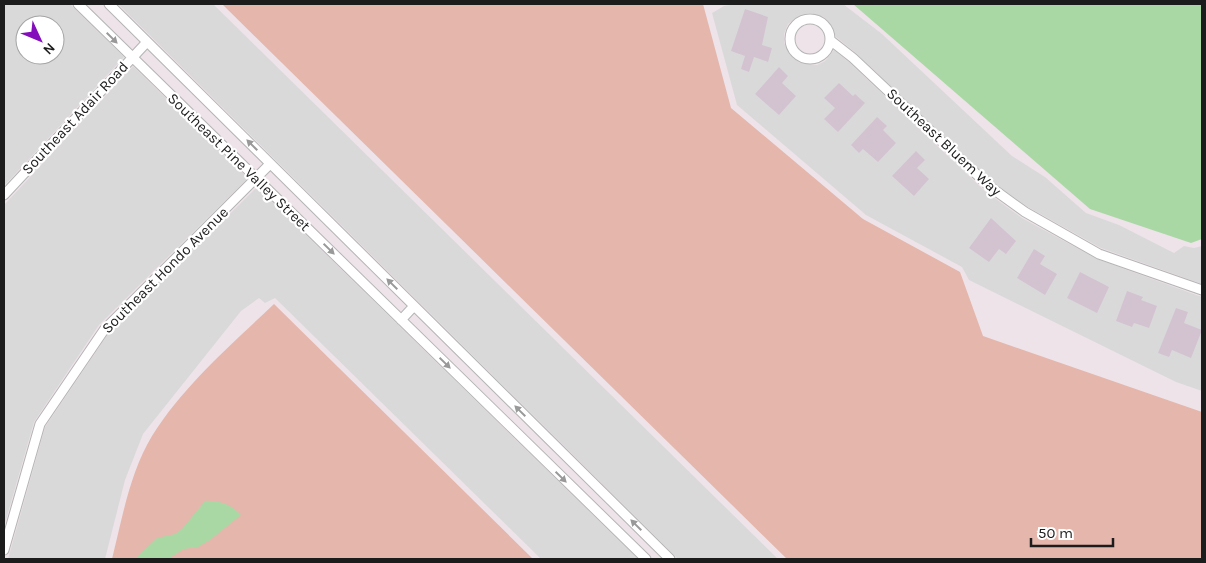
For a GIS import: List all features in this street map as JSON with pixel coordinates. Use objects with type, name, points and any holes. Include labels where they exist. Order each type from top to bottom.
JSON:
[{"type":"street","name":"Southeast Pine Valley Street","points":[[78,4],[646,559]]},
{"type":"street","name":"Southeast Pine Valley Street","points":[[110,4],[670,559]]},
{"type":"street","name":"Southeast Bluem Way","points":[[830,40],[826,52],[814,59],[807,59],[796,54],[790,42],[793,29],[797,24],[810,19],[816,20],[827,28],[830,40],[853,58],[989,186],[1025,212],[1099,254],[1202,290]]},
{"type":"street","name":"Southeast Adair Road","points":[[4,195],[147,42]]},
{"type":"street","name":"Southeast Hondo Avenue","points":[[4,550],[40,424],[104,330],[270,164]]},
{"type":"street","points":[[401,320],[414,306]]},
{"type":"street","points":[[542,458],[554,445]]},
{"type":"shaded area","points":[[4,4],[70,4],[124,57],[4,186]]},
{"type":"shaded area","points":[[118,4],[213,4],[778,559],[678,559]]},
{"type":"shaded area","points":[[222,4],[703,4],[731,108],[863,219],[960,272],[983,336],[1202,412],[1202,559],[787,559]]},
{"type":"shaded area","points":[[736,4],[843,4],[882,34],[1012,156],[1045,177],[1086,213],[1119,225],[1174,253],[1184,246],[1194,248],[1202,246],[1202,284],[1101,248],[1028,207],[992,182],[857,54],[836,37],[832,26],[824,17],[810,13],[800,15],[788,24],[784,34],[784,43],[793,58],[800,63],[817,65],[825,61],[834,50],[985,191],[1022,218],[1097,259],[1202,297],[1202,391],[1176,382],[969,280],[962,267],[866,215],[737,105],[712,13],[724,6]]},
{"type":"shaded area","points":[[853,4],[1202,4],[1202,239],[1191,243],[1090,209]]},
{"type":"shaded area","points":[[133,66],[248,178],[99,325],[34,422],[4,527],[4,205]]},
{"type":"shaded area","points":[[257,187],[638,559],[541,559],[275,298],[265,303],[259,298],[241,311],[143,434],[125,480],[105,559],[8,559],[45,427],[108,334]]},
{"type":"shaded area","points":[[274,304],[533,559],[112,559],[132,480],[152,436],[193,383]]},
{"type":"shaded area","points":[[205,501],[215,501],[224,504],[233,508],[241,515],[210,540],[198,547],[184,549],[168,559],[135,559],[157,538],[175,534],[182,529]]},
{"type":"building","points":[[745,9],[768,17],[762,45],[772,48],[768,62],[754,57],[749,72],[741,69],[745,56],[731,51]]},
{"type":"building","points":[[779,67],[788,76],[782,83],[796,96],[779,115],[755,94]]},
{"type":"building","points":[[839,83],[853,96],[855,94],[865,103],[838,132],[824,119],[835,108],[824,98]]},
{"type":"building","points":[[877,117],[887,126],[883,130],[896,143],[878,162],[863,149],[859,153],[851,145]]},
{"type":"building","points":[[916,151],[925,160],[917,168],[929,179],[914,196],[892,176]]},
{"type":"building","points":[[991,218],[1016,241],[1006,254],[999,249],[989,262],[969,248]]},
{"type":"building","points":[[1034,249],[1045,256],[1040,264],[1057,274],[1045,295],[1017,278]]},
{"type":"building","points":[[1080,272],[1109,287],[1097,313],[1067,298]]},
{"type":"building","points":[[1127,291],[1143,297],[1141,300],[1157,306],[1149,328],[1134,323],[1132,327],[1116,321]]},
{"type":"building","points":[[1176,308],[1188,312],[1184,323],[1202,330],[1191,358],[1172,350],[1169,357],[1158,353]]}]
